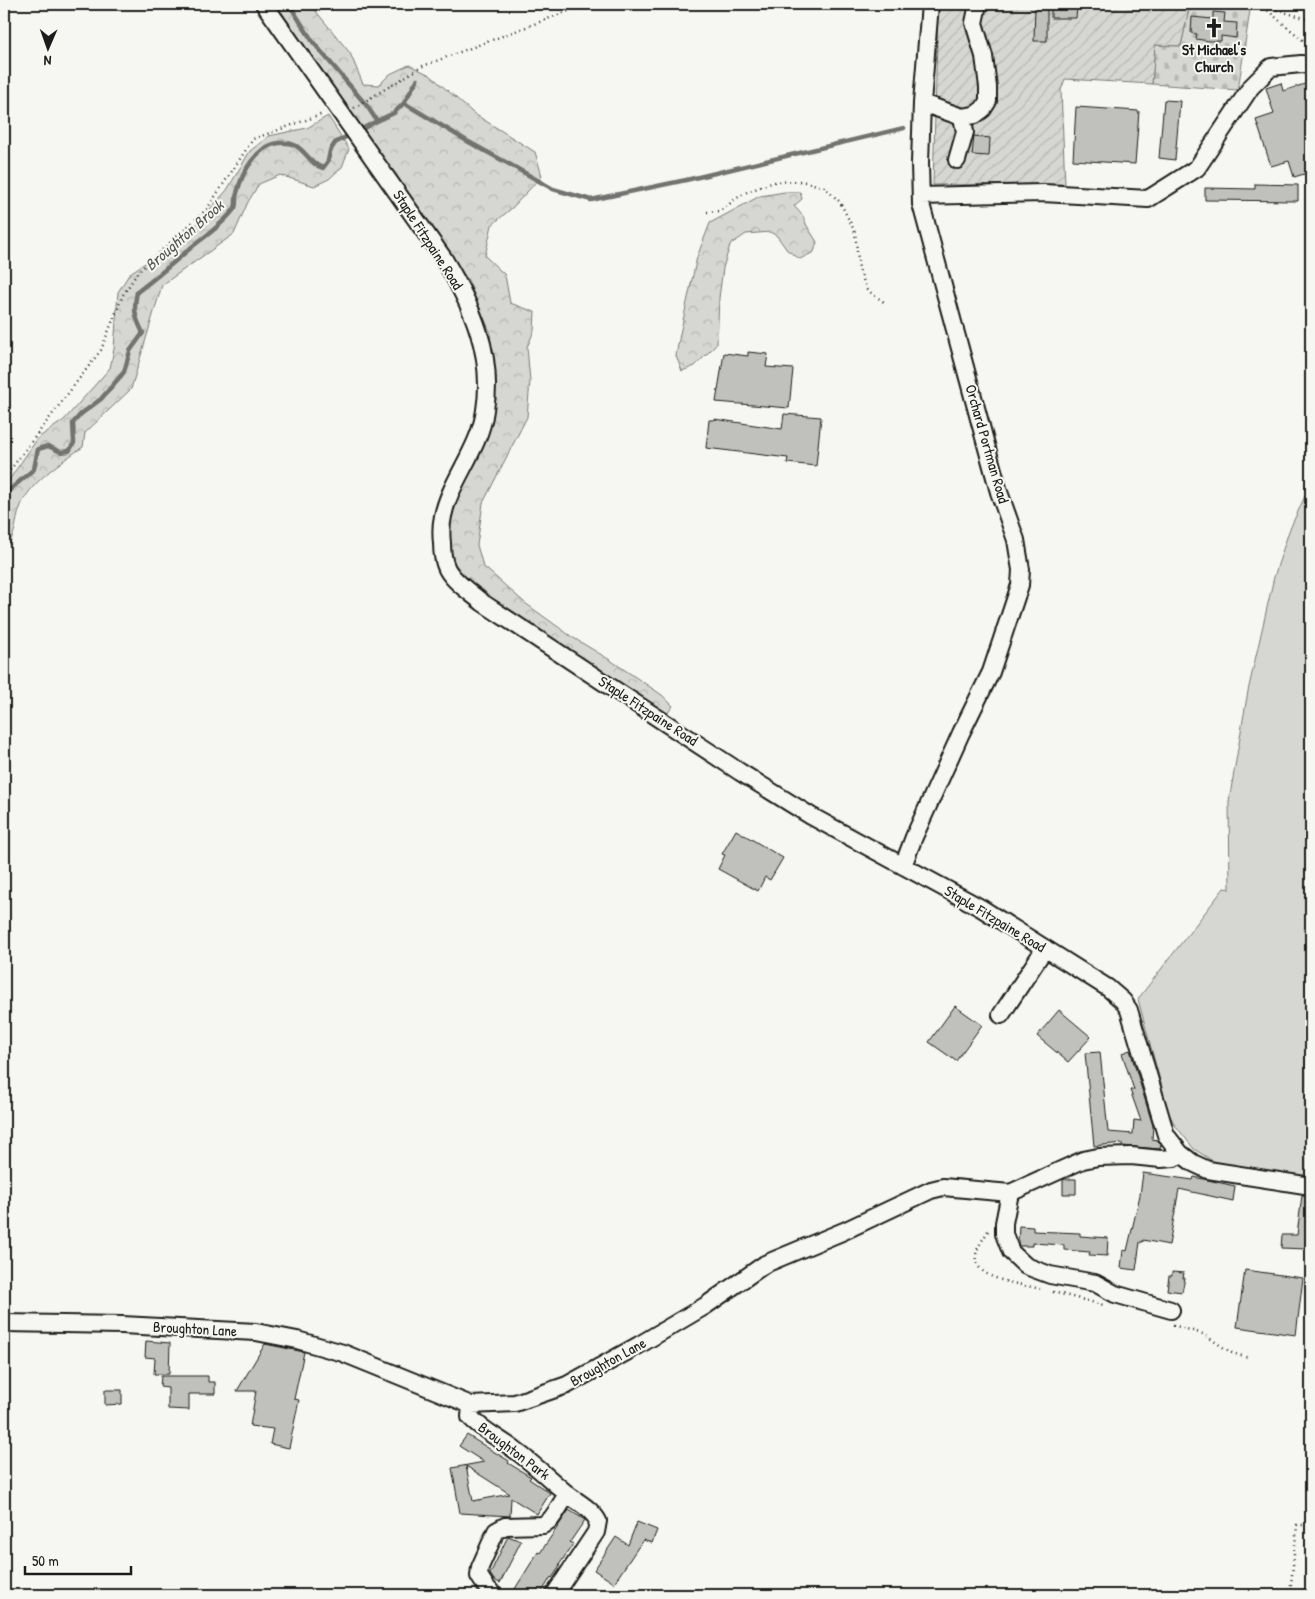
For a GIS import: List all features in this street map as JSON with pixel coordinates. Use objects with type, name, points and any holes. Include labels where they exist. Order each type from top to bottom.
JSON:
[{"type":"street","name":"Staple Fitzpaine Road","points":[[264,4],[444,259],[459,284],[474,317],[486,361],[485,412],[476,444],[452,491],[443,514],[441,529],[442,546],[447,570],[483,603],[740,772],[811,816],[981,908],[1108,988],[1124,1001],[1129,1010],[1166,1136],[1180,1153]]},
{"type":"street","name":"Orchard Portman Road","points":[[903,866],[961,732],[991,672],[1016,600],[1021,570],[1016,540],[999,492],[921,204],[922,103],[930,4]]},
{"type":"street","points":[[922,103],[962,117],[975,116],[984,109],[988,101],[988,87],[984,56],[974,23],[978,4]]},
{"type":"street","points":[[921,196],[1043,193],[1148,199],[1197,168],[1251,87],[1271,67],[1311,65]]},
{"type":"street","points":[[957,160],[965,132],[962,117]]},
{"type":"street","points":[[1001,1015],[1045,948]]},
{"type":"street","points":[[1180,1153],[1208,1170],[1311,1186]]},
{"type":"street","name":"Broughton Lane","points":[[4,1322],[122,1325],[256,1332],[297,1340],[343,1353],[471,1405],[516,1403],[567,1385],[639,1345],[697,1311],[765,1264],[844,1231],[931,1190],[944,1187],[1010,1193],[1083,1160],[1098,1157],[1131,1156],[1161,1159],[1174,1158],[1180,1153]]},
{"type":"street","points":[[1010,1193],[1004,1223],[1004,1234],[1011,1252],[1026,1266],[1050,1275],[1095,1283],[1115,1294],[1171,1310]]},
{"type":"street","name":"Broughton Park","points":[[471,1405],[470,1417],[478,1426],[515,1450],[586,1508],[598,1521],[596,1532],[554,1595]]},
{"type":"street","points":[[494,1595],[479,1576],[480,1566],[496,1531],[505,1526],[543,1525],[551,1519],[567,1494]]},
{"type":"path","points":[[4,478],[101,350],[123,295],[138,272],[207,209],[252,139],[327,113],[351,127],[364,103],[423,66],[587,4]]},
{"type":"path","points":[[1260,4],[1311,20]]},
{"type":"path","points":[[1264,6],[1311,47]]},
{"type":"path","points":[[707,212],[719,211],[747,192],[774,182],[801,181],[824,187],[840,202],[855,232],[860,269],[868,290],[884,302]]},
{"type":"path","points":[[1290,1595],[1298,1524],[1303,1525],[1311,1521]]},
{"type":"green space","points":[[276,4],[310,4],[350,53],[363,84],[379,85],[390,74],[409,65],[430,75],[473,113],[535,152],[542,176],[513,207],[492,225],[485,256],[505,275],[510,303],[535,312],[534,331],[527,347],[530,381],[527,417],[483,503],[477,545],[483,566],[525,603],[572,637],[662,695],[673,706],[667,714],[645,703],[473,587],[455,569],[449,553],[446,527],[455,502],[485,438],[495,398],[490,332],[468,280]]},
{"type":"green space","points":[[938,4],[1190,4],[1181,46],[1155,45],[1152,84],[1065,79],[1061,90],[1065,184],[933,185]]},
{"type":"green space","points":[[1190,4],[1251,4],[1238,90],[1152,84],[1155,45],[1181,46]]},
{"type":"green space","points":[[328,116],[349,149],[342,167],[329,179],[314,186],[280,175],[259,184],[248,202],[234,234],[162,285],[131,389],[85,433],[83,447],[65,459],[30,490],[20,508],[11,540],[4,550],[4,487],[38,438],[64,420],[110,368],[114,349],[118,292],[130,273],[185,237],[227,190],[250,151],[269,136],[307,128]]},
{"type":"green space","points":[[800,192],[802,199],[794,206],[803,216],[817,242],[814,252],[800,259],[787,250],[777,236],[770,232],[746,234],[730,245],[723,268],[719,298],[717,344],[695,366],[682,371],[676,356],[680,334],[697,257],[710,223],[760,196]]},
{"type":"green space","points":[[1311,483],[1311,1179],[1257,1172],[1213,1161],[1194,1149],[1175,1125],[1169,1114],[1138,999],[1224,888],[1230,889],[1229,801],[1248,691],[1274,577],[1289,531]]},
{"type":"building","points":[[1051,4],[1077,7],[1076,18],[1051,18]]},
{"type":"building","points":[[1035,7],[1047,7],[1047,41],[1034,41]]},
{"type":"building","name":"St Michael's Church","points":[[1213,12],[1225,13],[1224,22],[1237,23],[1236,38],[1221,36],[1221,41],[1196,39],[1197,34],[1191,33],[1192,17],[1213,19]]},
{"type":"building","points":[[1311,82],[1311,172],[1294,177],[1289,161],[1271,166],[1256,120],[1274,114],[1266,88],[1281,83],[1283,91]]},
{"type":"building","points":[[1164,100],[1180,101],[1175,160],[1159,158]]},
{"type":"building","points":[[1076,107],[1139,111],[1135,164],[1073,160]]},
{"type":"building","points":[[974,136],[990,138],[989,156],[972,155]]},
{"type":"building","points":[[1255,184],[1298,185],[1298,201],[1205,200],[1205,188],[1255,189]]},
{"type":"building","points":[[748,352],[768,354],[766,367],[793,369],[789,408],[716,402],[724,353],[748,356]]},
{"type":"building","points":[[784,414],[821,417],[816,466],[787,463],[788,458],[706,448],[709,420],[714,419],[782,429]]},
{"type":"building","points":[[736,830],[783,858],[770,880],[765,877],[758,891],[718,869],[725,855],[722,854]]},
{"type":"building","points":[[955,1006],[982,1025],[956,1061],[929,1042]]},
{"type":"building","points":[[1059,1010],[1091,1037],[1068,1062],[1037,1036]]},
{"type":"building","points":[[1130,1050],[1153,1126],[1152,1139],[1157,1140],[1161,1144],[1160,1149],[1122,1146],[1122,1143],[1094,1146],[1085,1053],[1100,1052],[1108,1132],[1133,1134],[1134,1120],[1141,1121],[1130,1090],[1134,1090],[1122,1053]]},
{"type":"building","points":[[1143,1173],[1193,1180],[1194,1177],[1235,1186],[1233,1201],[1179,1189],[1169,1245],[1143,1240],[1143,1242],[1140,1242],[1136,1270],[1121,1268],[1123,1250],[1127,1251]]},
{"type":"building","points":[[1076,1179],[1076,1194],[1063,1194],[1063,1180]]},
{"type":"building","points":[[1302,1195],[1311,1196],[1311,1233],[1308,1233],[1307,1249],[1281,1248],[1282,1235],[1297,1235]]},
{"type":"building","points":[[1019,1226],[1033,1227],[1033,1231],[1080,1233],[1080,1236],[1108,1238],[1107,1256],[1089,1255],[1090,1252],[1064,1250],[1064,1245],[1032,1243],[1032,1246],[1019,1246]]},
{"type":"building","points":[[1245,1270],[1303,1278],[1296,1335],[1237,1327]]},
{"type":"building","points":[[1172,1272],[1184,1273],[1183,1278],[1185,1278],[1182,1292],[1167,1290],[1169,1276],[1172,1276]]},
{"type":"building","points":[[146,1341],[170,1343],[169,1374],[154,1374],[155,1358],[145,1357]]},
{"type":"building","points":[[265,1344],[304,1352],[294,1399],[299,1400],[289,1448],[270,1444],[273,1429],[250,1426],[256,1391],[237,1391]]},
{"type":"building","points":[[161,1376],[208,1376],[208,1382],[215,1382],[215,1394],[189,1394],[189,1410],[168,1409],[168,1388],[160,1387]]},
{"type":"building","points":[[105,1390],[122,1390],[122,1404],[105,1405]]},
{"type":"building","points":[[467,1435],[509,1461],[508,1463],[531,1477],[529,1479],[550,1493],[537,1514],[511,1498],[510,1516],[460,1513],[452,1468],[484,1462],[459,1446]],"holes":[[[466,1466],[510,1494],[473,1501]]]},
{"type":"building","points":[[569,1510],[585,1520],[570,1542],[573,1544],[552,1578],[540,1595],[520,1595],[513,1592],[538,1552],[540,1553]]},
{"type":"building","points":[[637,1522],[657,1530],[652,1543],[643,1540],[614,1583],[594,1570],[616,1537],[628,1545]]},
{"type":"building","points":[[508,1536],[521,1541],[500,1583],[494,1580],[490,1574]]},
{"type":"waterway","name":"Broughton Brook","points":[[289,4],[313,42],[367,106],[377,121],[358,131]]},
{"type":"waterway","points":[[404,103],[417,80]]},
{"type":"waterway","points":[[377,121],[394,113],[404,103],[553,189],[591,200],[686,180],[904,128]]},
{"type":"waterway","name":"Broughton Brook","points":[[4,498],[6,493],[34,469],[38,449],[48,446],[61,452],[69,451],[74,443],[73,423],[81,414],[101,399],[124,372],[130,351],[143,333],[136,313],[137,292],[226,219],[235,208],[236,195],[242,177],[257,155],[271,145],[288,143],[300,149],[317,166],[323,168],[335,143],[351,134]]},
{"type":"place","name":"St Michael's Church","points":[[1214,28]]}]
